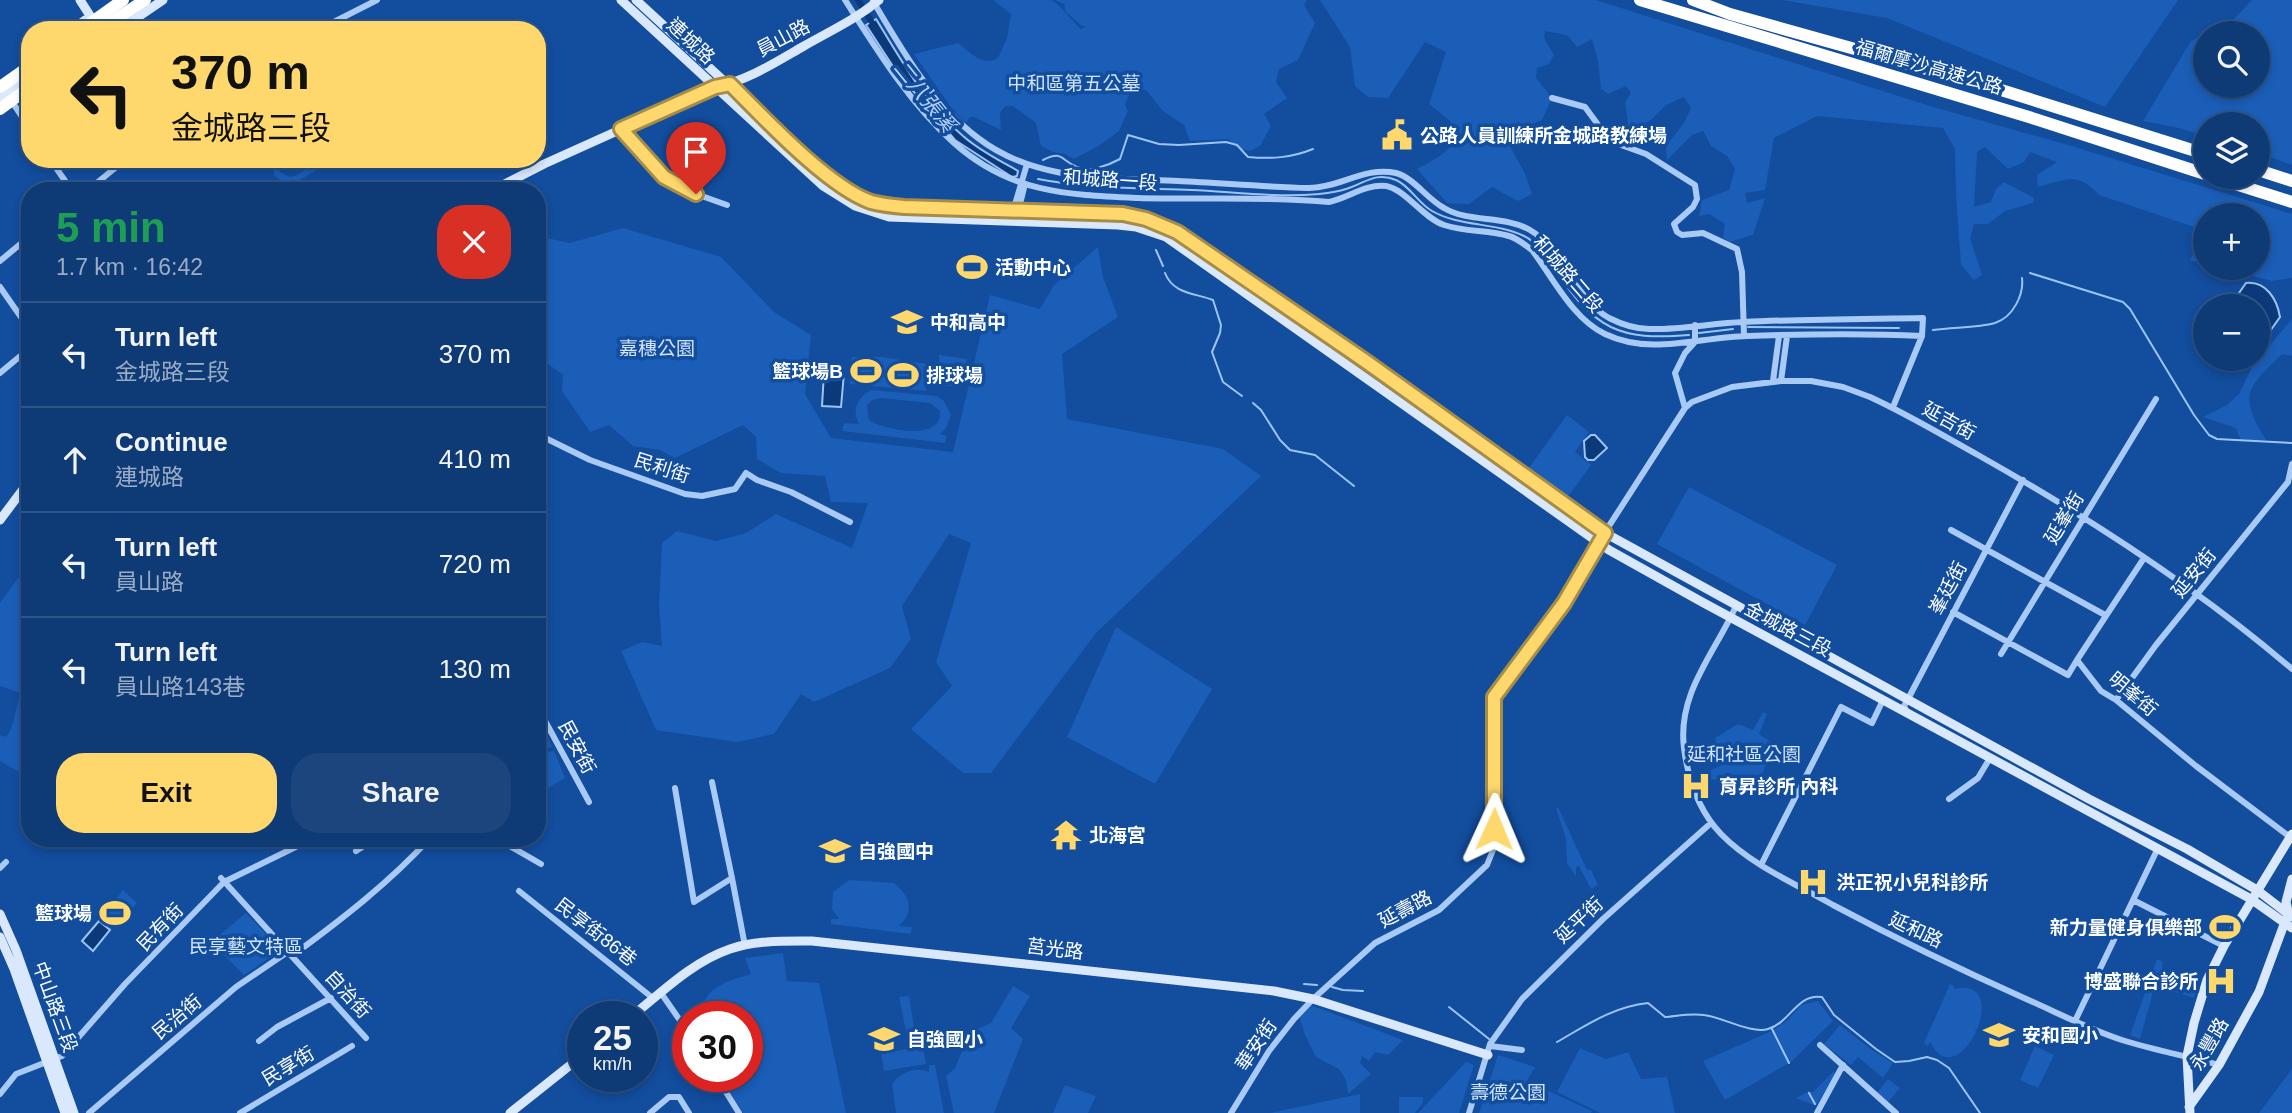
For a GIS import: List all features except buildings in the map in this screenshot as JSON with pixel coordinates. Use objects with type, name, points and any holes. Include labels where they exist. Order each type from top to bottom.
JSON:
[{"type":"highway","points":[[93,21],[123,0]]},
{"type":"highway","points":[[104,21],[136,0]]},
{"type":"highway","points":[[106,21],[145,0]]},
{"type":"highway","points":[[124,21],[155,0]]},
{"type":"highway","name":"福爾摩沙高速公路","points":[[1640,0],[2029,117],[2193,170]]},
{"type":"highway","name":"福爾摩沙高速公路","points":[[1693,0],[1730,14],[1998,89],[2193,150]]},
{"type":"highway","points":[[1,91],[21,74]]},
{"type":"highway","points":[[1,91],[21,81]]},
{"type":"highway","points":[[0,108],[21,93]]},
{"type":"highway","points":[[2270,174],[2292,181]]},
{"type":"highway","points":[[2251,189],[2292,202]]},
{"type":"main road","points":[[80,0],[92,21]]},
{"type":"main road","points":[[100,21],[116,0]]},
{"type":"main road","points":[[132,21],[163,0]]},
{"type":"main road","name":"連城路","points":[[621,0],[831,192],[866,211],[889,217],[1123,214],[1146,219],[1177,232],[1304,320]]},
{"type":"main road","name":"連城路","points":[[636,0],[832,180],[852,193],[872,202],[892,206],[1015,214],[1118,225],[1154,232],[1178,244],[1297,329]]},
{"type":"main road","name":"員山路","points":[[546,163],[715,87],[730,84],[763,69],[858,17],[874,2]]},
{"type":"main road","points":[[1,91],[21,70]]},
{"type":"main road","points":[[0,116],[21,100]]},
{"type":"main road","name":"員山路","points":[[509,182],[536,168]]},
{"type":"main road","name":"金城路三段","points":[[1304,320],[1605,533],[2090,799],[2187,849],[2290,919]]},
{"type":"main road","name":"金城路三段","points":[[1297,329],[1598,543],[1731,618],[2158,848],[2254,894]]},
{"type":"main road","points":[[0,520],[21,492]]},
{"type":"main road","points":[[2190,1110],[2187,1056],[2204,991],[2224,946],[2291,836]]},
{"type":"main road","name":"永豐路","points":[[2190,1110],[2219,1065],[2266,979],[2290,919],[2286,902],[2292,879]]},
{"type":"main road","name":"中山路三段","points":[[2,921],[51,1061],[65,1113]]},
{"type":"main road","name":"中山路三段","points":[[0,937],[74,1113]]},
{"type":"main road","name":"莒光路","points":[[651,1001],[704,961],[733,947],[812,941],[1251,987],[1312,999],[1489,1051]]},
{"type":"main road","points":[[510,1113],[567,1068]]},
{"type":"street","points":[[335,21],[377,0]]},
{"type":"street","name":"和城路一段","points":[[845,0],[892,72],[953,143],[990,168],[1022,184],[1072,195],[1188,200],[1322,201]]},
{"type":"street","name":"和城路一段","points":[[874,2],[914,68],[952,114],[978,138],[1009,157],[1072,176],[1325,187]]},
{"type":"street","points":[[1,91],[21,116]]},
{"type":"street","points":[[1552,98],[1585,107],[1610,141],[1646,154],[1695,185],[1697,199],[1674,224],[1677,232],[1682,235],[1703,233],[1737,249],[1742,272],[1744,336]]},
{"type":"street","points":[[621,129],[664,177],[696,194],[727,205]]},
{"type":"street","points":[[1015,214],[1024,188],[1022,184],[1027,164]]},
{"type":"street","points":[[98,182],[115,168]]},
{"type":"street","points":[[1368,172],[1391,172],[1388,186],[1366,187],[1337,200],[1322,201],[1325,187],[1368,172]]},
{"type":"street","name":"和城路二段","points":[[1388,186],[1428,217],[1443,225],[1509,236],[1522,243],[1532,250],[1592,327],[1629,342],[1665,345],[1744,336],[1922,336],[1923,318],[1743,322],[1649,329],[1631,327],[1610,319],[1595,309],[1531,230],[1507,222],[1457,214],[1444,208],[1401,174],[1391,172]]},
{"type":"street","points":[[1188,200],[1189,182]]},
{"type":"street","points":[[0,261],[21,244]]},
{"type":"street","points":[[0,287],[21,317]]},
{"type":"street","points":[[1605,533],[1685,408],[1675,373],[1685,352],[1695,342],[1695,325]]},
{"type":"street","points":[[1663,328],[1665,345]]},
{"type":"street","points":[[1777,381],[1783,336]]},
{"type":"street","points":[[1893,407],[1922,336]]},
{"type":"street","points":[[0,373],[21,356]]},
{"type":"street","name":"延吉街","points":[[1685,408],[1692,402],[1732,387],[1777,381],[1811,381],[1843,387],[1893,407],[2023,480],[2082,517],[2198,594],[2292,669]]},
{"type":"street","name":"延峯街","points":[[2001,654],[2156,398]]},
{"type":"street","name":"民利街","points":[[546,438],[590,460],[685,494],[702,496],[735,489],[746,474],[791,492],[850,522]]},
{"type":"street","name":"延安街","points":[[2116,701],[2156,645],[2288,482],[2292,464]]},
{"type":"street","name":"峯廷街","points":[[1906,712],[1904,706],[2023,480]]},
{"type":"street","points":[[1951,530],[2105,615]]},
{"type":"street","name":"延壽路","points":[[1312,999],[1375,943],[1439,910],[1488,865],[1493,850],[1495,808],[1494,697],[1564,603],[1605,533]]},
{"type":"street","points":[[1953,612],[2068,675],[2144,558]]},
{"type":"street","name":"延和路","points":[[1736,606],[1698,674],[1689,697],[1684,750],[1701,807],[1710,823],[1733,846],[1761,865],[1882,931],[2075,1021],[2122,1040],[2219,1065]]},
{"type":"street","name":"明峯街","points":[[2077,660],[2101,691],[2291,836]]},
{"type":"street","points":[[1761,865],[1841,707],[1872,723],[1883,700]]},
{"type":"street","name":"民安街","points":[[546,723],[589,802]]},
{"type":"street","points":[[1949,799],[1978,778],[1990,758]]},
{"type":"street","points":[[712,782],[745,946]]},
{"type":"street","points":[[674,788],[694,902],[732,878]]},
{"type":"street","name":"延平街","points":[[1469,1113],[1489,1051],[1522,999],[1603,919],[1710,823]]},
{"type":"street","name":"民有街","points":[[51,1061],[62,1056],[222,880],[294,847]]},
{"type":"street","points":[[356,851],[362,847]]},
{"type":"street","name":"民治街","points":[[89,1113],[236,988],[291,953],[374,891],[420,847]]},
{"type":"street","points":[[512,847],[541,864]]},
{"type":"street","points":[[2075,1021],[2158,848]]},
{"type":"street","points":[[0,868],[6,862]]},
{"type":"street","name":"自治街","points":[[222,880],[366,1038]]},
{"type":"street","name":"民享街86巷","points":[[519,891],[657,996],[672,1013]]},
{"type":"street","points":[[2133,900],[2224,946]]},
{"type":"street","points":[[259,1041],[278,1027],[331,998]]},
{"type":"street","name":"華安街","points":[[1231,1113],[1269,1051],[1312,999]]},
{"type":"street","points":[[1820,1045],[1896,1113]]},
{"type":"street","name":"民享街","points":[[240,1113],[352,1046]]},
{"type":"street","points":[[1489,1051],[1522,1050]]},
{"type":"street","points":[[0,1094],[16,1074],[51,1061]]},
{"type":"street","points":[[1817,1113],[1843,1065]]},
{"type":"street","points":[[726,1092],[740,1113]]},
{"type":"street","points":[[650,1113],[669,1097],[680,1097],[689,1113]]},
{"type":"green space","name":"中和區第五公墓","points":[[993,0],[1051,0],[1081,29],[1087,26],[1082,26],[1066,12],[1064,4],[1055,0],[1307,0],[1304,5],[1315,23],[1298,60],[1279,69],[1276,82],[1287,98],[1264,114],[1271,126],[1260,146],[1250,151],[1238,148],[1228,139],[1190,141],[1184,125],[1163,111],[1146,90],[1137,90],[1129,95],[1125,105],[1128,111],[1119,131],[1074,159],[1041,146],[1036,123],[1013,106],[1005,106],[1000,113],[1001,130],[974,117],[970,117],[966,123],[950,106],[914,54],[958,43],[982,60],[998,58],[1007,38],[1011,14]]},
{"type":"green space","points":[[1320,0],[1596,0],[1930,106],[2193,183],[2193,189],[2211,189],[2256,203],[2193,203],[2193,227],[2099,195],[2078,180],[2064,180],[2038,187],[2037,175],[2057,162],[2030,152],[2024,162],[2008,169],[1985,147],[1977,152],[1974,207],[1991,202],[1996,189],[2004,182],[2034,198],[2033,203],[2005,211],[1988,224],[1974,224],[1970,238],[1982,275],[1974,280],[1961,265],[1955,149],[1943,128],[1817,116],[1774,138],[1765,190],[1745,193],[1747,203],[1765,198],[1753,235],[1729,242],[1723,237],[1725,224],[1709,214],[1699,216],[1702,200],[1729,190],[1735,169],[1727,156],[1711,146],[1703,131],[1692,135],[1667,160],[1666,146],[1684,123],[1691,108],[1684,97],[1666,105],[1651,120],[1629,132],[1625,102],[1631,93],[1626,86],[1608,94],[1601,89],[1598,60],[1592,39],[1577,47],[1567,35],[1545,31],[1544,38],[1554,55],[1549,64],[1537,68],[1536,78],[1552,98],[1542,120],[1504,135],[1525,174],[1532,194],[1518,201],[1492,187],[1469,204],[1447,203],[1417,169],[1445,152],[1458,136],[1450,121],[1429,104],[1446,52],[1425,42],[1388,98],[1368,97],[1355,86],[1350,47]]},
{"type":"green space","points":[[1782,0],[2178,0],[2105,107],[1887,18]]},
{"type":"green space","points":[[2252,0],[2292,0],[2292,165],[2270,157],[2270,112],[2193,112],[2193,132],[2143,121],[2193,40],[2193,98],[2270,98],[2270,21],[2231,21]]},
{"type":"green space","points":[[274,168],[279,168],[279,171],[290,177],[308,168],[320,168],[296,182],[283,182],[274,175]]},
{"type":"green space","points":[[2270,207],[2292,214],[2292,278],[2268,280]]},
{"type":"green space","name":"嘉穗公園","points":[[623,228],[721,257],[774,312],[811,335],[805,394],[831,438],[953,452],[990,295],[1040,309],[1054,285],[1098,247],[1103,277],[1118,317],[1062,354],[1067,419],[1223,449],[1261,476],[1096,633],[991,773],[963,773],[911,729],[952,686],[936,662],[971,543],[949,534],[902,606],[911,639],[890,668],[814,702],[801,694],[774,734],[737,742],[656,730],[621,651],[642,642],[662,646],[659,606],[662,543],[677,531],[716,541],[746,533],[776,514],[852,548],[868,503],[831,502],[825,476],[781,473],[757,459],[756,437],[743,425],[675,458],[660,450],[633,446],[609,425],[590,432],[562,391],[563,375],[546,363],[546,238],[570,243]]},
{"type":"green space","points":[[2292,319],[2292,356],[2282,354],[2270,366],[2270,344]]},
{"type":"green space","points":[[939,355],[967,359],[960,387],[939,385]]},
{"type":"green space","name":"排球場","points":[[852,357],[882,357],[927,364],[926,391],[850,384]]},
{"type":"green space","points":[[2250,371],[2265,371],[2254,384],[2250,402],[2257,425],[2266,440],[2241,441],[2236,428],[2203,417],[2227,405],[2239,394]]},
{"type":"green space","points":[[871,390],[937,396],[944,401],[951,415],[946,428],[940,434],[947,436],[945,443],[842,431],[844,423],[859,424],[856,409],[859,400]],"holes":[[[881,398],[930,403],[940,411],[938,421],[923,430],[899,430],[869,420],[867,405],[873,400]]]},
{"type":"green space","points":[[1567,415],[1589,432],[1575,452],[1591,465],[1567,498],[1528,469]]},
{"type":"green space","points":[[1689,487],[1837,565],[1805,625],[1657,544]]},
{"type":"green space","points":[[21,574],[21,693],[0,686],[0,603]]},
{"type":"green space","points":[[1116,627],[1212,689],[1155,784],[1067,737]]},
{"type":"green space","points":[[21,693],[21,773],[0,761],[0,735],[6,737]]},
{"type":"green space","name":"延和社區公園","points":[[1763,712],[1767,714],[1759,734],[1775,745],[1755,790],[1727,779],[1699,780],[1698,776],[1720,766],[1715,738],[1738,724],[1753,730]]},
{"type":"green space","points":[[546,734],[552,747],[546,748]]},
{"type":"green space","points":[[554,751],[565,778],[546,789],[546,752]]},
{"type":"green space","points":[[1558,807],[1587,870],[1591,870],[1598,885],[1591,889],[1579,866],[1576,867],[1576,877],[1567,863],[1566,839],[1556,808]]},
{"type":"green space","points":[[849,880],[894,883],[907,898],[909,909],[899,926],[912,927],[911,934],[831,924],[831,919],[839,919],[832,909],[833,892]]},
{"type":"green space","name":"籃球場","points":[[123,890],[137,903],[132,909],[130,907],[111,929],[100,920]]},
{"type":"green space","name":"民享藝文特區","points":[[246,913],[281,950],[244,975],[211,942]]},
{"type":"green space","points":[[783,953],[787,981],[819,983],[846,1113],[743,1113],[730,1092],[763,1092],[763,1001],[704,1001],[717,987],[751,974],[745,958]]},
{"type":"green space","points":[[2157,959],[2163,962],[2162,969],[2200,983],[2194,998],[2155,985],[2140,1039],[2130,1035]]},
{"type":"green space","points":[[1950,984],[1954,989],[1972,989],[1980,999],[1981,1014],[1976,1032],[1967,1047],[1955,1056],[1942,1056],[1930,1042],[1928,1046],[1924,1043]]},
{"type":"green space","points":[[1013,986],[1030,996],[1011,1028],[1023,1039],[994,1113],[954,1113],[946,1076],[955,1068],[973,1031],[991,1023]]},
{"type":"green space","points":[[909,996],[915,1034],[907,1036],[899,997]]},
{"type":"green space","points":[[1818,1001],[1833,1021],[1791,1062],[1725,1100],[1703,1061],[1772,1031],[1788,1020],[1801,1005]]},
{"type":"green space","points":[[1310,1005],[1403,1040],[1388,1055],[1375,1052],[1369,1061],[1362,1056],[1360,1063],[1371,1074],[1348,1094],[1346,1080],[1339,1069],[1316,1057],[1305,1035],[1299,1015]]},
{"type":"green space","points":[[1840,1025],[1893,1063],[1883,1078],[1858,1057],[1851,1065],[1824,1044]]},
{"type":"green space","points":[[923,1046],[926,1064],[884,1071],[881,1054]]},
{"type":"green space","points":[[2035,1046],[2054,1055],[2038,1088],[2020,1080]]},
{"type":"green space","points":[[1580,1048],[1606,1059],[1628,1052],[1641,1079],[1667,1077],[1675,1113],[1600,1113],[1557,1092]]},
{"type":"green space","name":"壽德公園","points":[[1498,1055],[1535,1067],[1527,1081],[1592,1111],[1591,1113],[1479,1113]]},
{"type":"green space","name":"壽德公園","points":[[1466,1062],[1474,1065],[1459,1113],[1418,1113]]},
{"type":"green space","points":[[929,1065],[935,1065],[944,1113],[896,1113],[892,1084],[909,1071],[929,1072]]},
{"type":"green space","points":[[2292,1069],[2292,1113],[2259,1113]]},
{"type":"green space","points":[[1833,1072],[1836,1073],[1816,1106],[1796,1098],[1809,1091],[1813,1092]]},
{"type":"green space","points":[[1888,1079],[1900,1088],[1888,1102],[1877,1093]]},
{"type":"green space","points":[[1065,1085],[1096,1096],[1088,1113],[1053,1113]]},
{"type":"green space","points":[[1360,1094],[1360,1113],[1270,1113]]},
{"type":"green space","points":[[1399,1097],[1423,1097],[1423,1103],[1415,1113],[1399,1113]]},
{"type":"water","points":[[876,19],[915,81],[949,124],[969,141],[1018,171],[1017,176],[1012,177],[955,140],[896,71],[866,25]]},
{"type":"water","points":[[2246,283],[2259,285],[2269,292],[2276,304],[2280,317],[2270,331],[2270,294],[2238,294]]},
{"type":"water","points":[[824,373],[844,373],[841,407],[822,406]]},
{"type":"water","points":[[1595,435],[1607,448],[1594,460],[1588,460],[1585,457],[1584,441]]},
{"type":"water","points":[[99,921],[110,930],[93,951],[82,941]]},
{"type":"waterway","name":"二八張溪","points":[[858,0],[871,21]]},
{"type":"waterway","points":[[1043,160],[1058,156],[1082,169],[1099,168],[1120,159],[1128,135],[1159,144],[1226,142],[1237,145],[1248,157],[1281,157],[1313,149]]},
{"type":"waterway","points":[[1038,179],[1095,186],[1287,195],[1332,192],[1370,179],[1389,178],[1401,183],[1427,208],[1443,216],[1501,228],[1529,239],[1583,306],[1611,327],[1644,336],[1689,335]]},
{"type":"waterway","points":[[1156,250],[1163,266]]},
{"type":"waterway","points":[[1165,273],[1179,289],[1213,300],[1221,325],[1212,352],[1223,382],[1242,396]]},
{"type":"waterway","points":[[2030,273],[2123,302],[2209,435],[2217,439],[2292,443]]},
{"type":"waterway","points":[[1933,330],[1981,326],[2001,320],[2016,305],[2022,278]]},
{"type":"waterway","points":[[1748,327],[1899,328]]},
{"type":"waterway","points":[[1699,333],[1733,329]]},
{"type":"waterway","points":[[1253,403],[1290,450],[1315,455],[1354,486]]},
{"type":"waterway","points":[[1304,984],[1317,985]]},
{"type":"waterway","points":[[1332,987],[1363,991]]},
{"type":"waterway","points":[[1557,1042],[1600,1018],[1635,1005],[1648,1003],[1665,1017],[1704,1015],[1761,1030],[1776,1026],[1806,999],[1822,997],[1834,1015],[1895,1062],[1927,1057],[1949,1068],[1980,1113]]},
{"type":"waterway","points":[[1449,1007],[1489,1039]]},
{"type":"waterway","points":[[1772,1029],[1789,1063]]},
{"type":"waterway","points":[[1809,1093],[1815,1104]]},
{"type":"place","name":"公路人員訓練所金城路教練場","points":[[1397,135]]},
{"type":"place","name":"活動中心","points":[[972,267]]},
{"type":"place","name":"中和高中","points":[[907,322]]},
{"type":"place","name":"籃球場B","points":[[866,371]]},
{"type":"place","name":"排球場","points":[[903,375]]},
{"type":"place","name":"育昇診所 內科","points":[[1696,786]]},
{"type":"place","name":"北海宮","points":[[1066,835]]},
{"type":"place","name":"自強國中","points":[[835,851]]},
{"type":"place","name":"洪正祝小兒科診所","points":[[1813,882]]},
{"type":"place","name":"籃球場","points":[[115,913]]},
{"type":"place","name":"新力量健身俱樂部","points":[[2225,927]]},
{"type":"place","name":"博盛聯合診所","points":[[2221,981]]},
{"type":"place","name":"安和國小","points":[[1999,1035]]},
{"type":"place","name":"自強國小","points":[[884,1039]]},
{"type":"route","points":[[696,194],[664,177],[621,129],[715,87],[730,84],[832,180],[872,202],[904,207],[1123,214],[1146,219],[1177,232],[1368,363],[1605,533],[1564,603],[1494,697],[1494,829]]}]
